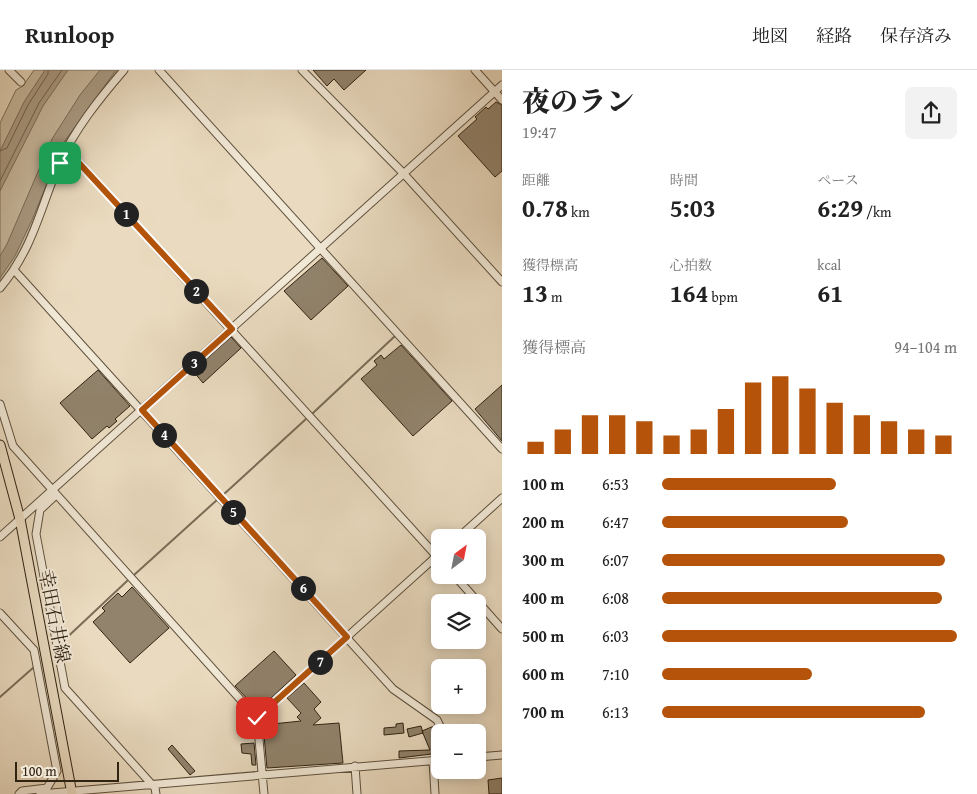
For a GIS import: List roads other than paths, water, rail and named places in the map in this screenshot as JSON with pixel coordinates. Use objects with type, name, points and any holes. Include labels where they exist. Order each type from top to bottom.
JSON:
[{"type":"main road","name":"幸田石井線","points":[[0,445],[20,519],[72,792]]},
{"type":"street","points":[[9,70],[21,82]]},
{"type":"street","points":[[0,288],[14,270],[33,236],[55,174],[67,150],[92,107],[124,70]]},
{"type":"street","points":[[159,70],[502,449]]},
{"type":"street","points":[[302,70],[404,174],[502,282]]},
{"type":"street","points":[[475,70],[502,100]]},
{"type":"street","points":[[0,537],[54,492],[142,410],[502,85]]},
{"type":"street","points":[[67,150],[431,548]]},
{"type":"street","points":[[14,270],[393,689],[437,720],[439,724]]},
{"type":"street","points":[[0,404],[13,446],[257,718],[264,794]]},
{"type":"street","points":[[54,492],[40,510],[36,534],[65,688],[151,783],[155,788],[156,794]]},
{"type":"street","points":[[468,529],[502,498]]},
{"type":"street","points":[[257,718],[431,564]]},
{"type":"street","points":[[462,584],[502,629]]},
{"type":"street","points":[[0,613],[34,650],[57,771],[47,788],[20,791],[19,794]]},
{"type":"street","points":[[486,756],[502,755]]},
{"type":"street","points":[[40,794],[97,791],[151,783],[431,760]]},
{"type":"street","points":[[354,766],[357,794]]},
{"type":"street","points":[[435,779],[435,794]]},
{"type":"water","points":[[45,70],[68,70],[43,106],[0,191],[0,151],[24,102]]},
{"type":"water","points":[[100,70],[116,70],[64,142],[32,220],[15,256],[0,278],[0,256],[7,244],[52,139],[80,95]]},
{"type":"waterway","points":[[313,413],[395,336]]},
{"type":"waterway","points":[[223,495],[306,419]]},
{"type":"waterway","points":[[134,575],[218,499]]},
{"type":"waterway","points":[[60,644],[127,581]]},
{"type":"waterway","points":[[0,697],[34,667]]}]
